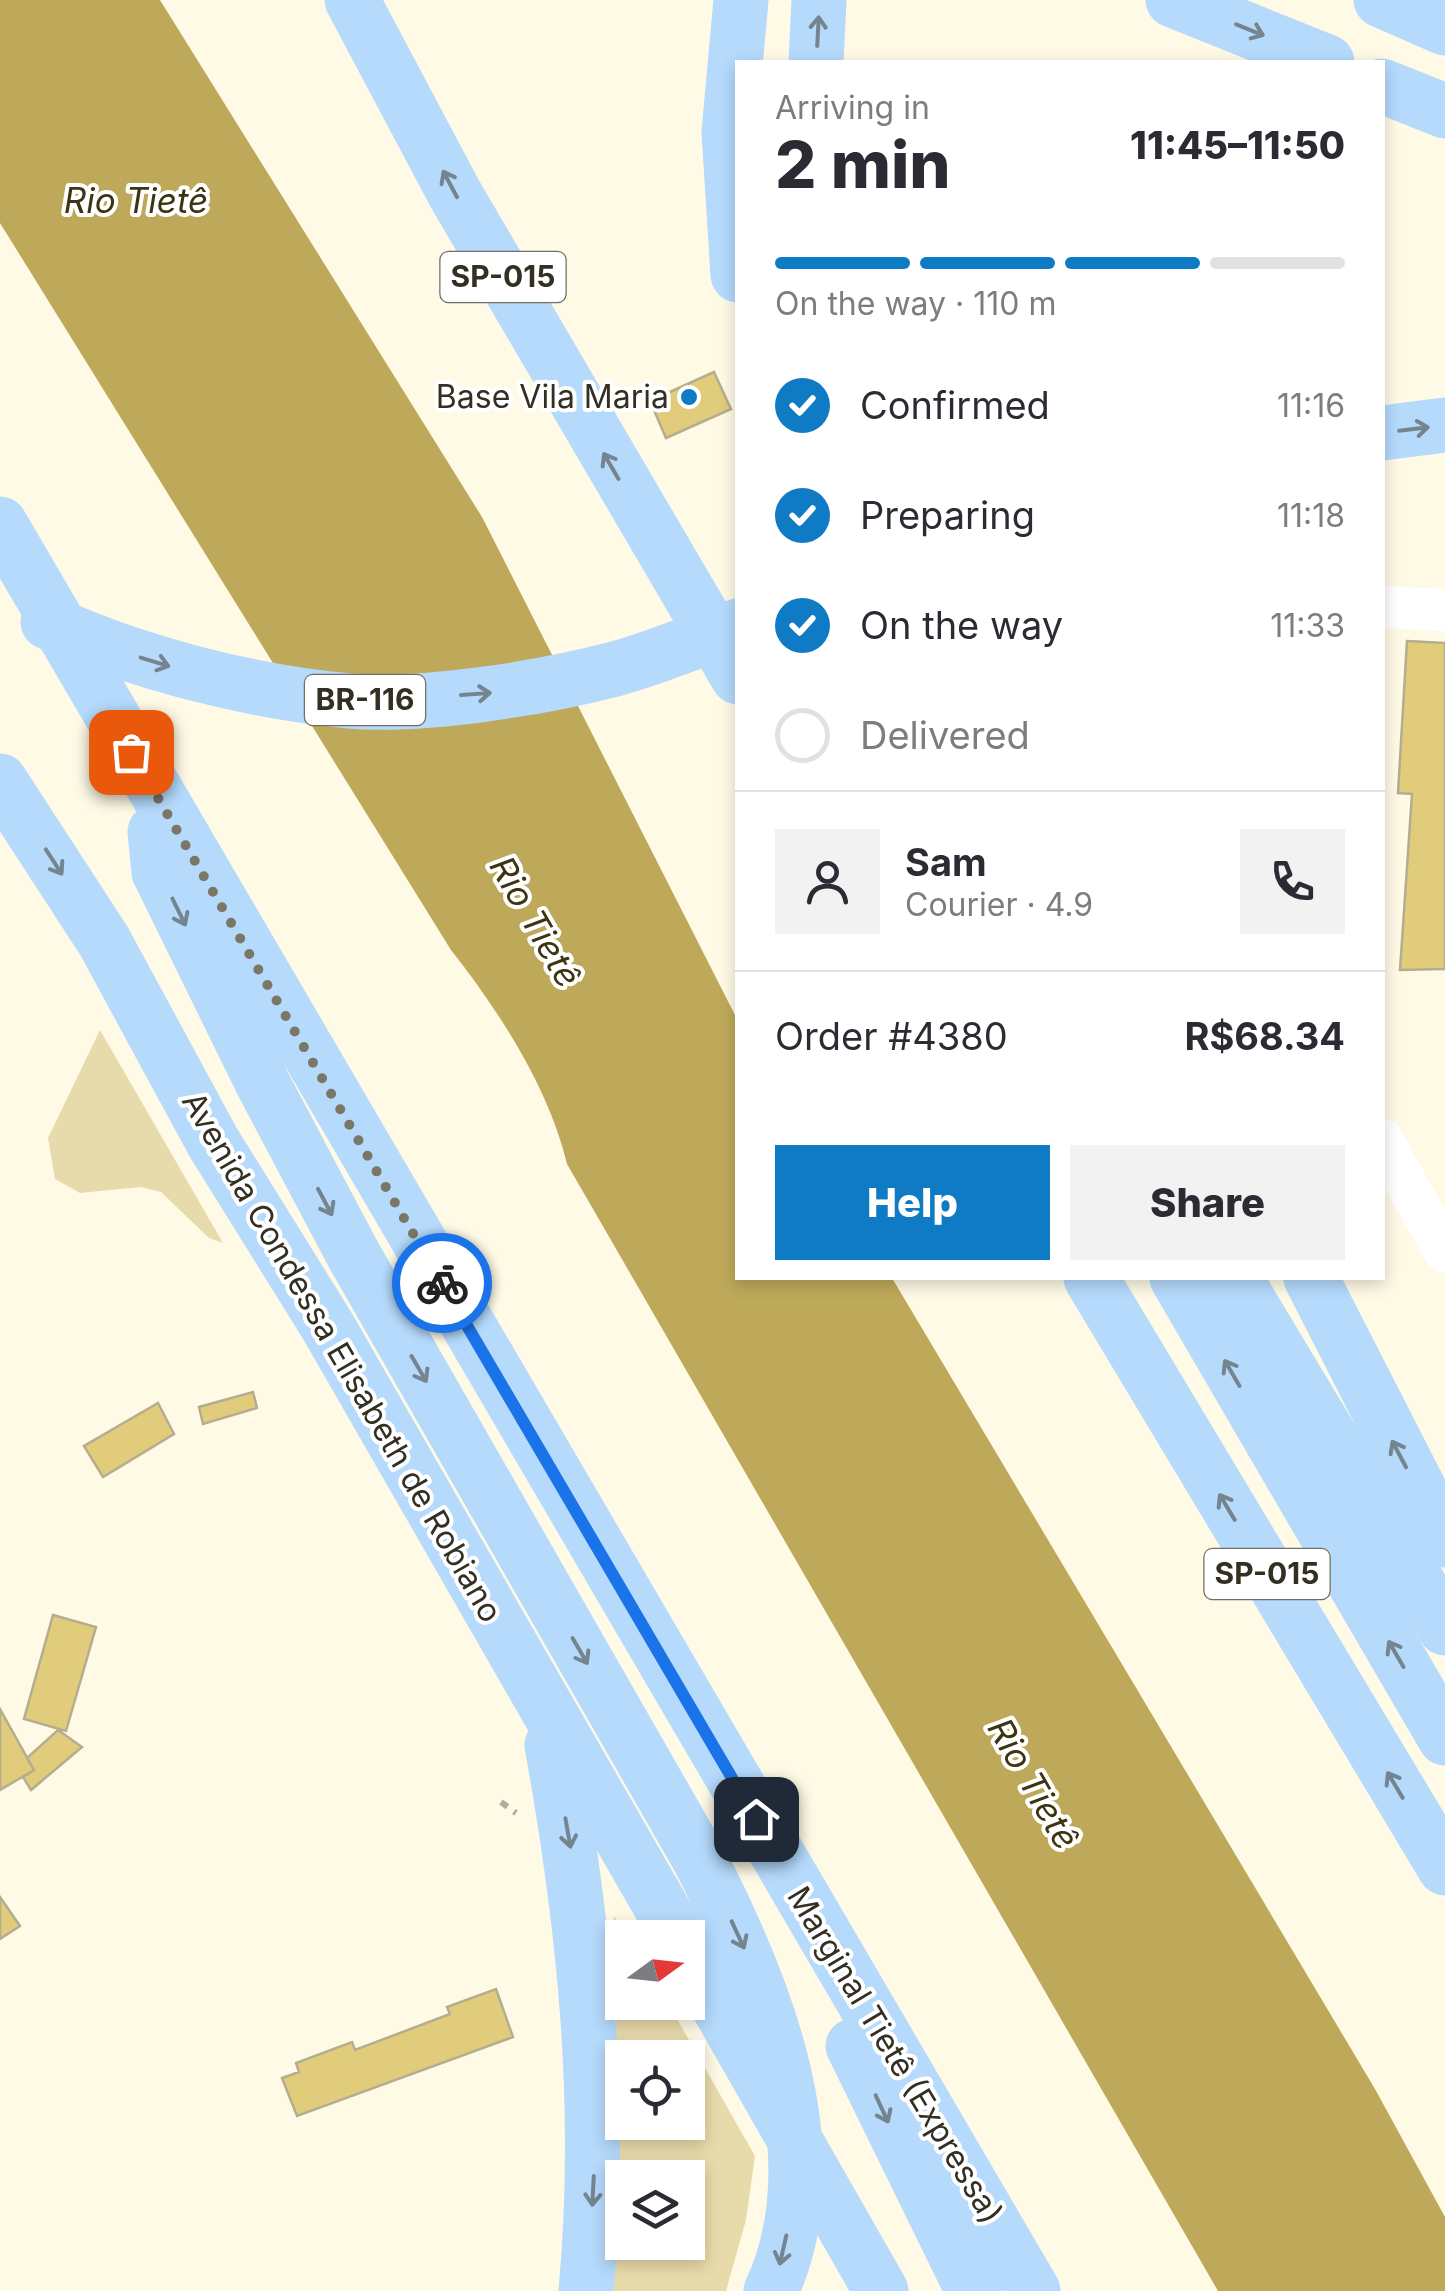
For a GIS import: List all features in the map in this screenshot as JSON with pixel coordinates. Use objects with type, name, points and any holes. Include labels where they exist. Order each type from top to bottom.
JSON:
[{"type":"highway","name":"SP-015","points":[[352,0],[454,194],[735,672]]},
{"type":"highway","points":[[736,60],[741,0]]},
{"type":"highway","points":[[816,60],[819,0]]},
{"type":"highway","points":[[1173,0],[1322,60]]},
{"type":"highway","points":[[1381,0],[1445,28]]},
{"type":"highway","points":[[735,66],[729,132],[735,227]]},
{"type":"highway","points":[[1385,433],[1445,425]]},
{"type":"highway","name":"Marginal Tietê (Expressa)","points":[[0,524],[1034,2291]]},
{"type":"highway","name":"BR-116","points":[[0,599],[94,643],[184,671],[352,701],[490,694],[617,668],[735,627]]},
{"type":"highway","name":"Avenida Condessa Elisabeth de Robiano","points":[[0,781],[104,941],[213,1142],[328,1327],[668,1920]]},
{"type":"highway","points":[[150,784],[160,872],[353,1254],[699,1858],[742,1942],[776,2034],[792,2119],[794,2202],[771,2291]]},
{"type":"highway","name":"SP-015","points":[[1092,1280],[1445,1868]]},
{"type":"highway","points":[[1178,1280],[1445,1738]]},
{"type":"highway","points":[[1236,1280],[1425,1549]]},
{"type":"highway","points":[[1277,1280],[1425,1549]]},
{"type":"highway","points":[[1312,1280],[1425,1549],[1445,1628]]},
{"type":"highway","points":[[544,1702],[578,1889],[594,2118],[586,2291]]},
{"type":"highway","points":[[796,1888],[851,2040],[973,2291]]},
{"type":"highway","points":[[705,1983],[881,2291]]},
{"type":"lane","points":[[1385,607],[1445,610]]},
{"type":"lane","points":[[1385,1145],[1445,1252]]},
{"type":"shaded area","points":[[100,1030],[223,1243],[209,1238],[161,1192],[141,1187],[80,1193],[55,1179],[48,1138]]},
{"type":"shaded area","points":[[615,2020],[678,2020],[689,2040],[616,2040]]},
{"type":"shaded area","points":[[705,2068],[755,2156],[746,2220],[726,2291],[609,2291],[612,2260],[705,2260],[705,2160],[617,2160],[617,2140],[705,2140]]},
{"type":"water","name":"Rio Tietê","points":[[0,0],[160,0],[482,517],[735,1015],[735,1280],[893,1280],[1375,2089],[1445,2217],[1445,2291],[1218,2291],[567,1164],[548,1107],[520,1051],[451,950],[0,223]]},
{"type":"building","points":[[714,372],[731,409],[666,438],[650,401]]},
{"type":"building","points":[[1407,641],[1445,643],[1445,969],[1400,970],[1412,794],[1398,793]]},
{"type":"building","points":[[253,1392],[257,1408],[203,1424],[199,1407]]},
{"type":"building","points":[[158,1403],[174,1434],[103,1477],[84,1446]]},
{"type":"building","points":[[53,1615],[96,1627],[66,1731],[24,1719]]},
{"type":"building","points":[[0,1709],[34,1770],[0,1790]]},
{"type":"building","points":[[58,1730],[82,1747],[31,1790],[23,1777],[34,1770],[27,1758]]},
{"type":"building","points":[[0,1897],[20,1926],[0,1939]]},
{"type":"building","points":[[496,1989],[513,2037],[297,2116],[282,2078],[299,2072],[296,2063],[352,2042],[355,2050],[450,2014],[447,2007]]},
{"type":"way so far","points":[[131,752],[442,1283]]},
{"type":"place","name":"Base Vila Maria","points":[[689,397]]},
{"type":"route","points":[[442,1283],[756,1819]]}]
